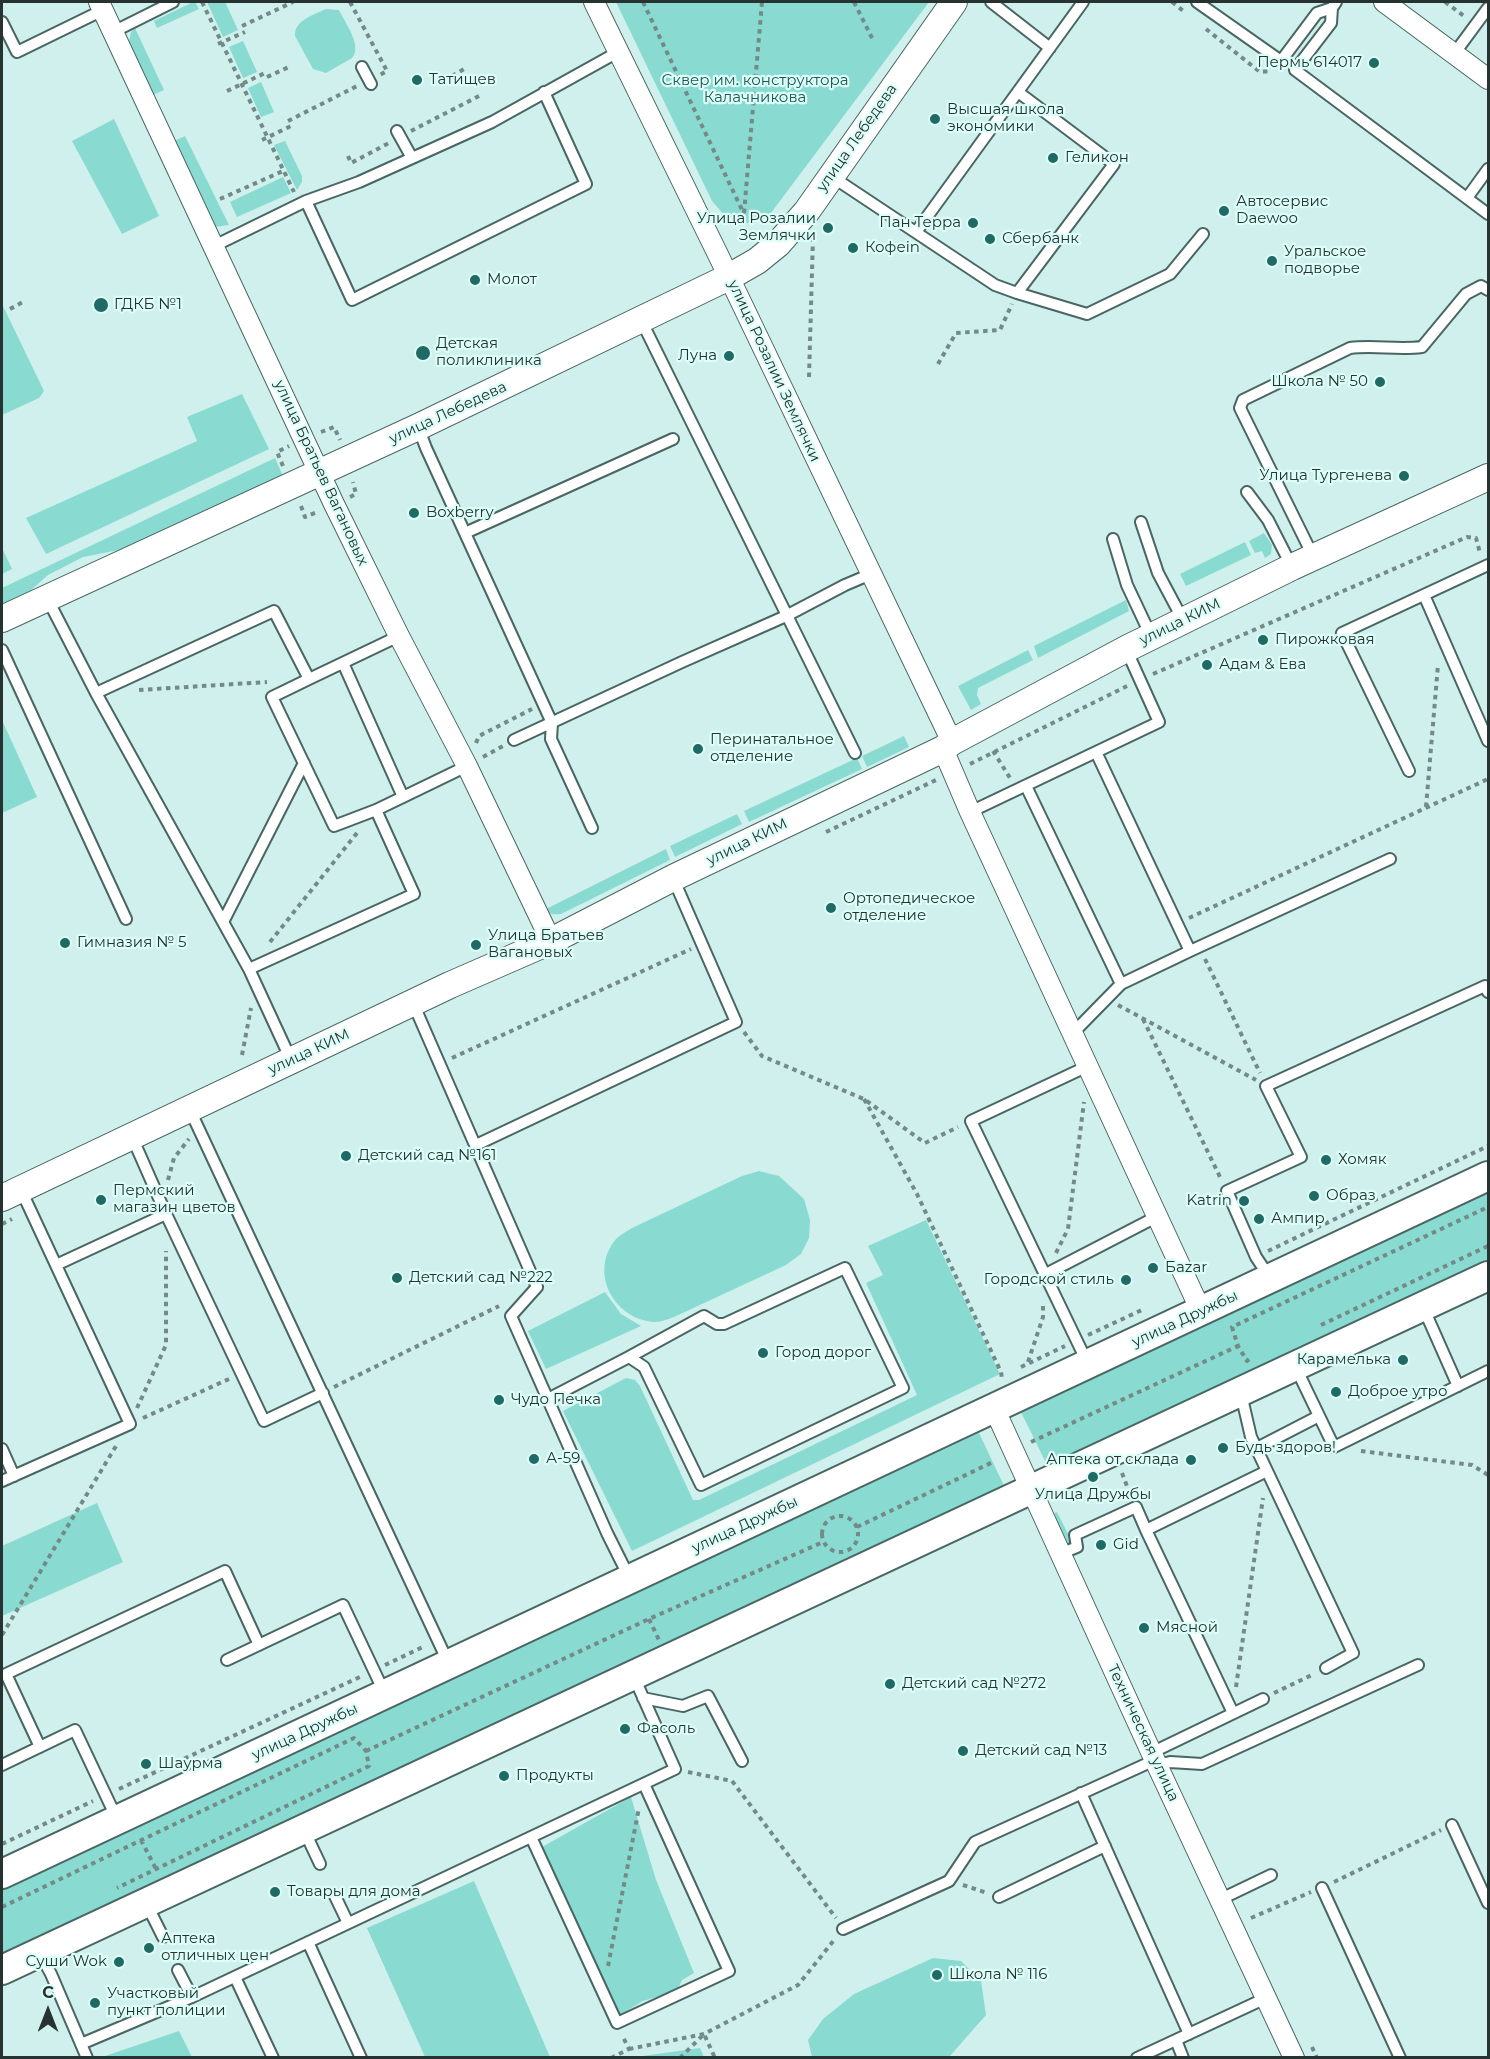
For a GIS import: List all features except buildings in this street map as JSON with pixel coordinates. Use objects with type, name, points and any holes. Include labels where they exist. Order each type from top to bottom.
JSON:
[{"type":"main road","name":"улица Дружбы","points":[[2,1874],[1488,1176]]},
{"type":"main road","points":[[2,1970],[304,1829],[638,1687],[1031,1490],[1488,1276]]},
{"type":"street","name":"улица Розалии Землячки","points":[[594,2],[871,574],[948,745],[970,812],[1201,1311]]},
{"type":"street","name":"улица Лебедева","points":[[2,620],[47,597],[418,427],[729,277],[757,261],[778,244],[807,211],[830,175],[954,2]]},
{"type":"street","points":[[1384,2],[1488,79]]},
{"type":"street","name":"улица Братьев Вагановых","points":[[101,6],[334,504],[467,766],[551,941]]},
{"type":"street","name":"улица КИМ","points":[[7,1193],[132,1137],[193,1117],[291,1060],[551,941],[673,878],[948,745],[1151,636],[1303,562],[1488,477]]},
{"type":"street","name":"Техническая улица","points":[[994,1408],[1154,1759],[1294,2058]]},
{"type":"lane","points":[[113,32],[173,2]]},
{"type":"lane","points":[[991,2],[1050,48]]},
{"type":"lane","points":[[916,232],[1083,2]]},
{"type":"lane","points":[[1197,2],[1281,61],[1317,13],[1334,4]]},
{"type":"lane","points":[[1334,4],[1331,23],[1295,70],[1488,214]]},
{"type":"lane","points":[[2,22],[17,52],[101,6]]},
{"type":"lane","points":[[1454,54],[1488,8]]},
{"type":"lane","points":[[214,246],[303,202],[360,182],[492,122],[618,52]]},
{"type":"lane","points":[[362,66],[371,84]]},
{"type":"lane","points":[[303,202],[352,300],[586,184],[544,92]]},
{"type":"lane","points":[[1017,293],[1114,164],[1018,92]]},
{"type":"lane","points":[[397,131],[412,158]]},
{"type":"lane","points":[[1467,198],[1488,169]]},
{"type":"lane","points":[[830,175],[995,285],[1088,314],[1170,274],[1203,234]]},
{"type":"lane","points":[[1303,562],[1240,408],[1242,400],[1350,348],[1366,346],[1401,350],[1422,347],[1466,294],[1481,286],[1488,290]]},
{"type":"lane","points":[[641,320],[855,753]]},
{"type":"lane","points":[[418,427],[552,723],[551,739],[592,828]]},
{"type":"lane","points":[[465,533],[673,439]]},
{"type":"lane","points":[[1248,492],[1303,562]]},
{"type":"lane","points":[[1141,522],[1158,573],[1183,621]]},
{"type":"lane","points":[[1113,538],[1127,585],[1151,636]]},
{"type":"lane","points":[[1409,771],[1342,633],[1488,565]]},
{"type":"lane","points":[[514,740],[786,616],[871,574]]},
{"type":"lane","points":[[1424,595],[1488,741]]},
{"type":"lane","points":[[47,597],[96,693],[249,969],[291,1060]]},
{"type":"lane","points":[[96,693],[274,611],[309,679]]},
{"type":"lane","points":[[399,636],[272,697],[333,826],[376,810],[467,766]]},
{"type":"lane","points":[[970,812],[1159,722],[1126,649]]},
{"type":"lane","points":[[2,650],[126,919]]},
{"type":"lane","points":[[343,663],[403,797]]},
{"type":"lane","points":[[1096,752],[1177,924],[1195,949]]},
{"type":"lane","points":[[223,922],[304,763]]},
{"type":"lane","points":[[1022,788],[1121,984]]},
{"type":"lane","points":[[249,969],[414,894],[376,810]]},
{"type":"lane","points":[[1073,1033],[1121,984],[1389,859]]},
{"type":"lane","points":[[476,1145],[736,1022],[673,878]]},
{"type":"lane","points":[[1270,1279],[1256,1257],[1227,1191],[1301,1157],[1266,1086],[1485,986],[1488,992]]},
{"type":"lane","points":[[413,1003],[537,1287],[511,1316],[607,1533],[630,1579]]},
{"type":"lane","points":[[1088,1066],[971,1121],[1088,1364]]},
{"type":"lane","points":[[193,1117],[449,1664]]},
{"type":"lane","points":[[132,1137],[160,1202],[241,1373],[259,1423],[323,1393]]},
{"type":"lane","points":[[2,1481],[130,1424],[56,1265],[7,1193]]},
{"type":"lane","points":[[56,1265],[166,1214]]},
{"type":"lane","points":[[1046,1274],[1158,1216]]},
{"type":"lane","points":[[548,1399],[704,1316],[717,1324],[724,1324],[845,1269],[903,1388],[701,1485],[644,1367],[628,1357]]},
{"type":"lane","points":[[1422,1306],[1458,1386]]},
{"type":"lane","points":[[1295,1366],[1334,1447],[1488,1371]]},
{"type":"lane","points":[[1240,1392],[1245,1415],[1257,1448],[1353,1653],[1326,1668]]},
{"type":"lane","points":[[1257,1448],[1319,1416]]},
{"type":"lane","points":[[2,1449],[14,1476]]},
{"type":"lane","points":[[1146,1530],[1267,1471]]},
{"type":"lane","points":[[1060,1554],[1077,1547],[1075,1535],[1136,1507],[1233,1713]]},
{"type":"lane","points":[[40,1747],[6,1674],[225,1571],[259,1645]]},
{"type":"lane","points":[[227,1660],[344,1605],[385,1694]]},
{"type":"lane","points":[[1154,1759],[1202,1764],[1418,1665]]},
{"type":"lane","points":[[638,1687],[682,1706],[708,1696],[741,1761]]},
{"type":"lane","points":[[81,2044],[192,1997],[675,1769],[638,1687]]},
{"type":"lane","points":[[843,1929],[949,1881],[975,1842],[1154,1759],[1233,1713],[1263,1699]]},
{"type":"lane","points":[[2,1765],[75,1731],[117,1820]]},
{"type":"lane","points":[[531,1837],[617,2023],[729,1971],[644,1784]]},
{"type":"lane","points":[[1081,1793],[1189,2034]]},
{"type":"lane","points":[[1452,1825],[1488,1904]]},
{"type":"lane","points":[[304,1829],[320,1864]]},
{"type":"lane","points":[[999,1897],[1105,1846]]},
{"type":"lane","points":[[1221,1899],[1271,1875]]},
{"type":"lane","points":[[1322,1888],[1400,2058]]},
{"type":"lane","points":[[335,1896],[348,1923]]},
{"type":"lane","points":[[146,1903],[163,1937]]},
{"type":"lane","points":[[308,1942],[361,2058]]},
{"type":"lane","points":[[39,1953],[51,1974],[87,2058]]},
{"type":"lane","points":[[178,1970],[192,1997]]},
{"type":"lane","points":[[235,1977],[273,2058]]},
{"type":"lane","points":[[1137,2058],[1266,1998]]},
{"type":"lane","points":[[1176,2040],[1184,2058]]},
{"type":"path","points":[[202,2],[242,84],[265,139],[303,202]]},
{"type":"path","points":[[242,26],[293,2]]},
{"type":"path","points":[[643,2],[744,214],[762,2]]},
{"type":"path","points":[[854,2],[874,42]]},
{"type":"path","points":[[220,43],[245,33]]},
{"type":"path","points":[[227,91],[289,68]]},
{"type":"path","points":[[453,76],[466,68]]},
{"type":"path","points":[[265,139],[291,126]]},
{"type":"path","points":[[220,199],[283,171]]},
{"type":"path","points":[[809,377],[813,236]]},
{"type":"path","points":[[938,364],[956,333],[1000,330],[1017,293]]},
{"type":"path","points":[[10,309],[23,302]]},
{"type":"path","points":[[318,434],[334,427],[344,447]]},
{"type":"path","points":[[287,475],[277,452],[296,444]]},
{"type":"path","points":[[356,476],[352,483],[356,495]]},
{"type":"path","points":[[301,506],[306,516],[321,510]]},
{"type":"path","points":[[1426,808],[1441,634]]},
{"type":"path","points":[[132,691],[274,681]]},
{"type":"path","points":[[467,766],[479,736],[543,704]]},
{"type":"path","points":[[467,766],[514,740]]},
{"type":"path","points":[[993,751],[1022,788]]},
{"type":"path","points":[[1177,924],[1488,779]]},
{"type":"path","points":[[249,969],[376,810]]},
{"type":"path","points":[[440,1064],[702,944]]},
{"type":"path","points":[[1195,949],[1266,1086]]},
{"type":"path","points":[[242,1055],[256,984]]},
{"type":"path","points":[[1107,999],[1266,1086]]},
{"type":"path","points":[[1143,1019],[1227,1191]]},
{"type":"path","points":[[736,1022],[762,1056],[864,1099],[926,1143],[971,1121]]},
{"type":"path","points":[[864,1099],[917,1194],[1001,1372],[1002,1379]]},
{"type":"path","points":[[1028,1363],[1043,1317],[1046,1274],[1068,1229],[1084,1101]]},
{"type":"path","points":[[160,1202],[174,1158],[193,1117]]},
{"type":"path","points":[[1258,1356],[1247,1360],[1238,1346],[1232,1328],[1488,1207]]},
{"type":"path","points":[[1321,1326],[1488,1246]]},
{"type":"path","points":[[323,1393],[505,1303]]},
{"type":"path","points":[[1031,1442],[1238,1346]]},
{"type":"path","points":[[130,1424],[241,1373]]},
{"type":"path","points":[[1334,1447],[1472,1465],[1488,1475]]},
{"type":"path","points":[[857,1527],[995,1461]]},
{"type":"path","points":[[1120,1469],[1136,1507]]},
{"type":"path","points":[[1233,1713],[1267,1471]]},
{"type":"path","points":[[838,1515],[850,1518],[857,1527],[859,1533],[855,1545],[844,1552],[832,1551],[823,1542],[821,1536],[824,1524],[832,1517],[838,1515]]},
{"type":"path","points":[[366,1751],[660,1614],[823,1542]]},
{"type":"path","points":[[1263,1699],[1326,1668]]},
{"type":"path","points":[[2,1907],[354,1738],[366,1751],[369,1766],[115,1889]]},
{"type":"path","points":[[610,2058],[629,2049],[704,2034],[798,1984],[843,1929],[732,1781],[675,1769]]},
{"type":"path","points":[[602,1991],[644,1784]]},
{"type":"path","points":[[1251,1918],[1322,1888],[1452,1825]]},
{"type":"path","points":[[141,1840],[156,1869]]},
{"type":"path","points":[[949,1881],[999,1897]]},
{"type":"path","points":[[617,2023],[629,2049]]},
{"type":"path","points":[[680,2058],[704,2034]]},
{"type":"path","points":[[704,2034],[715,2058]]},
{"type":"path","points":[[621,2058],[623,2052]]},
{"type":"green space","points":[[193,2],[199,9],[157,28],[154,21]]},
{"type":"green space","points":[[207,2],[225,2],[238,30],[223,37]]},
{"type":"green space","name":"Сквер им. конструктора Калачникова","points":[[616,2],[929,2],[771,213],[753,223],[731,223],[712,201]]},
{"type":"green space","points":[[326,9],[339,10],[352,34],[355,53],[352,58],[326,73],[313,69],[295,36],[301,22]]},
{"type":"green space","points":[[135,28],[164,90],[153,95],[129,41],[131,32]]},
{"type":"green space","points":[[243,41],[257,72],[243,78],[229,47]]},
{"type":"green space","points":[[261,82],[274,112],[261,117],[248,88]]},
{"type":"green space","points":[[114,119],[159,216],[122,234],[72,141]]},
{"type":"green space","points":[[185,136],[229,225],[215,227],[211,222],[174,141]]},
{"type":"green space","points":[[285,141],[302,176],[302,182],[297,190],[274,145]]},
{"type":"green space","points":[[283,177],[291,193],[237,217],[230,202]]},
{"type":"green space","points":[[2,304],[44,391],[39,398],[2,415]]},
{"type":"green space","points":[[242,394],[269,449],[46,554],[26,518],[197,441],[187,417]]},
{"type":"green space","points":[[275,458],[283,476],[129,548],[83,557],[48,575],[22,598],[2,607],[2,588]]},
{"type":"green space","points":[[1264,533],[1272,545],[1271,554],[1265,558],[1262,551],[1255,553],[1249,541]]},
{"type":"green space","points":[[1245,542],[1251,555],[1186,586],[1180,574]]},
{"type":"green space","points":[[2,548],[12,569],[2,574]]},
{"type":"green space","points":[[1126,600],[1129,611],[1038,658],[1034,646]]},
{"type":"green space","points":[[1028,650],[1033,660],[978,688],[977,695],[981,704],[971,710],[958,686]]},
{"type":"green space","points":[[2,720],[37,797],[2,813]]},
{"type":"green space","points":[[904,736],[909,747],[867,767],[862,756]]},
{"type":"green space","points":[[857,758],[862,769],[749,822],[744,811]]},
{"type":"green space","points":[[737,814],[742,824],[675,857],[670,846]]},
{"type":"green space","points":[[666,849],[670,860],[561,914],[550,914],[547,911],[546,909]]},
{"type":"green space","points":[[759,1171],[779,1176],[804,1199],[810,1220],[809,1238],[801,1254],[786,1265],[662,1321],[640,1319],[617,1304],[605,1279],[608,1252],[616,1239],[632,1228],[742,1176]]},
{"type":"green space","points":[[1488,1190],[1488,1261],[1048,1467],[1020,1410]]},
{"type":"green space","points":[[926,1220],[1000,1374],[632,1551],[563,1411],[626,1378],[635,1380],[640,1386],[693,1500],[699,1500],[917,1395],[866,1283],[883,1275],[868,1246]]},
{"type":"green space","points":[[605,1292],[621,1314],[641,1326],[546,1369],[528,1331]]},
{"type":"green space","points":[[979,1433],[1006,1490],[2,1957],[2,1887]]},
{"type":"green space","points":[[97,1503],[123,1562],[2,1616],[2,1546]]},
{"type":"green space","points":[[1057,1512],[1071,1544],[1066,1545],[1050,1515]]},
{"type":"green space","points":[[631,1797],[656,1880],[694,1973],[682,1980],[677,1991],[643,2001],[618,2016],[542,1847]]},
{"type":"green space","points":[[474,1881],[550,2057],[425,2057],[367,1928]]},
{"type":"green space","points":[[933,1958],[961,1961],[981,1981],[986,2015],[949,2057],[812,2057],[808,2040],[823,2019],[854,1994]]},
{"type":"green space","points":[[179,2031],[192,2057],[102,2057]]},
{"type":"green space","points":[[700,2048],[704,2057],[635,2057]]},
{"type":"place","name":"Пермь 614017","points":[[1374,63]]},
{"type":"place","name":"Татищев","points":[[417,80]]},
{"type":"place","name":"Высшая школа экономики","points":[[935,119]]},
{"type":"place","name":"Геликон","points":[[1053,158]]},
{"type":"place","name":"Автосервис Daewoo","points":[[1224,211]]},
{"type":"place","name":"Пан Терра","points":[[973,223]]},
{"type":"place","name":"Улица Розалии Землячки","points":[[828,228]]},
{"type":"place","name":"Сбербанк","points":[[990,239]]},
{"type":"place","name":"Кофеin","points":[[853,248]]},
{"type":"place","name":"Уральское подворье","points":[[1272,261]]},
{"type":"place","name":"Молот","points":[[475,280]]},
{"type":"place","name":"ГДКБ №1","points":[[101,305]]},
{"type":"place","name":"Детская поликлиника","points":[[423,353]]},
{"type":"place","name":"Луна","points":[[729,356]]},
{"type":"place","name":"Школа № 50","points":[[1380,382]]},
{"type":"place","name":"Улица Тургенева","points":[[1404,476]]},
{"type":"place","name":"Boxberry","points":[[414,513]]},
{"type":"place","name":"Пирожковая","points":[[1263,640]]},
{"type":"place","name":"Адам & Ева","points":[[1207,665]]},
{"type":"place","name":"Перинатальное отделение","points":[[698,749]]},
{"type":"place","name":"Ортопедическое отделение","points":[[831,908]]},
{"type":"place","name":"Гимназия № 5","points":[[65,943]]},
{"type":"place","name":"Улица Братьев Вагановых","points":[[476,945]]},
{"type":"place","name":"Детский сад №161","points":[[346,1156]]},
{"type":"place","name":"Хомяк","points":[[1326,1160]]},
{"type":"place","name":"Образ","points":[[1314,1196]]},
{"type":"place","name":"Пермский магазин цветов","points":[[101,1200]]},
{"type":"place","name":"Katrin","points":[[1244,1201]]},
{"type":"place","name":"Ампир","points":[[1259,1219]]},
{"type":"place","name":"Бazar","points":[[1153,1268]]},
{"type":"place","name":"Детский сад №222","points":[[397,1278]]},
{"type":"place","name":"Городской стиль","points":[[1126,1280]]},
{"type":"place","name":"Город дорог","points":[[763,1353]]},
{"type":"place","name":"Карамелька","points":[[1403,1360]]},
{"type":"place","name":"Доброе утро","points":[[1336,1392]]},
{"type":"place","name":"Чудо Печка","points":[[499,1400]]},
{"type":"place","name":"Будь здоров!","points":[[1223,1448]]},
{"type":"place","name":"А-59","points":[[534,1459]]},
{"type":"place","name":"Аптека от склада","points":[[1191,1460]]},
{"type":"place","name":"Улица Дружбы","points":[[1093,1477]]},
{"type":"place","name":"Gid","points":[[1101,1545]]},
{"type":"place","name":"Мясной","points":[[1144,1628]]},
{"type":"place","name":"Детский сад №272","points":[[890,1684]]},
{"type":"place","name":"Фасоль","points":[[625,1729]]},
{"type":"place","name":"Детский сад №13","points":[[963,1751]]},
{"type":"place","name":"Шаурма","points":[[146,1764]]},
{"type":"place","name":"Продукты","points":[[504,1776]]},
{"type":"place","name":"Товары для дома","points":[[275,1892]]},
{"type":"place","name":"Аптека отличных цен","points":[[149,1948]]},
{"type":"place","name":"Суши Wok","points":[[119,1962]]},
{"type":"place","name":"Школа № 116","points":[[937,1975]]},
{"type":"place","name":"Участковый пункт полиции","points":[[95,2003]]}]
